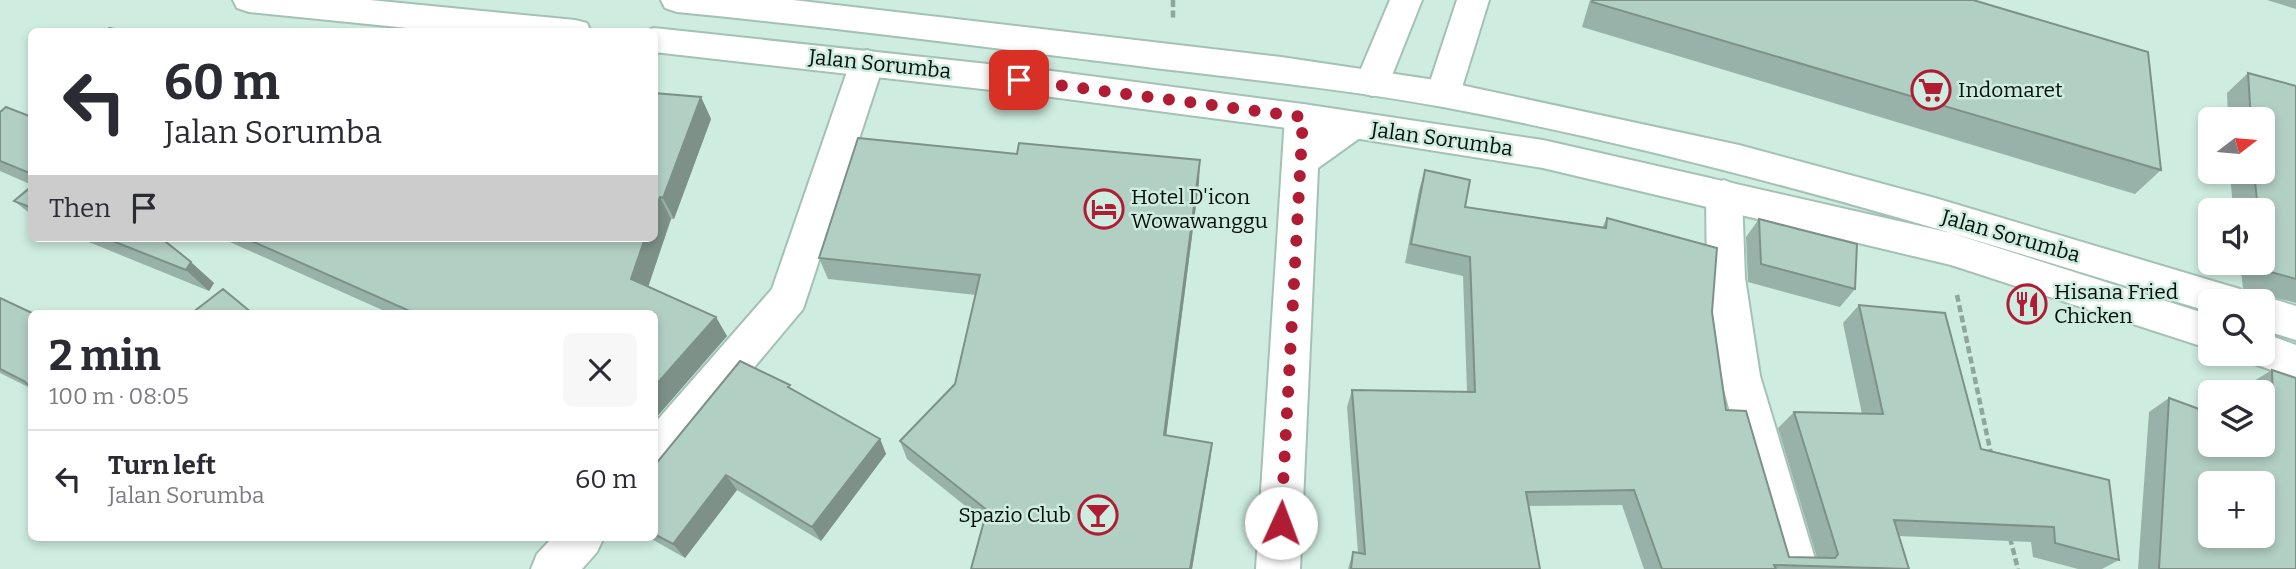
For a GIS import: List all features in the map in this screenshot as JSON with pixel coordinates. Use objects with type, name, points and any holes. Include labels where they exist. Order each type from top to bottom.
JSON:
[{"type":"street","points":[[249,0],[534,28]]},
{"type":"street","name":"Jalan Sorumba","points":[[677,0],[806,12],[1443,94],[1726,158],[1996,229],[2198,292]]},
{"type":"street","points":[[1278,569],[1294,237],[1303,160],[1303,117],[1372,83],[1406,0]]},
{"type":"street","points":[[1303,160],[1352,125],[1443,94],[1473,0]]},
{"type":"street","name":"Jalan Sorumba","points":[[658,40],[867,63],[1303,117],[1543,154],[1951,249],[2198,328]]},
{"type":"street","points":[[658,450],[789,296],[867,63]]},
{"type":"street","points":[[1724,195],[1726,278],[1740,376],[1796,569]]},
{"type":"street","points":[[2275,317],[2296,323]]},
{"type":"street","points":[[2275,354],[2296,362]]},
{"type":"street","points":[[553,569],[578,541]]},
{"type":"path","points":[[1951,249],[1958,302],[1993,463]]},
{"type":"path","points":[[2008,531],[2018,569]]},
{"type":"building","points":[[1973,0],[2148,52],[2161,170],[1592,2]]},
{"type":"building","points":[[2248,73],[2296,86],[2296,279],[2275,273],[2275,198],[2257,198],[2255,184],[2275,184],[2275,107],[2250,107]]},
{"type":"building","points":[[658,93],[701,97],[663,198],[660,197],[658,202]]},
{"type":"building","points":[[6,107],[28,116],[28,172],[0,161],[0,112]]},
{"type":"building","points":[[858,138],[1017,154],[1019,143],[1200,160],[1164,435],[1212,443],[1190,569],[971,569],[987,510],[900,441],[955,384],[980,275],[819,258]]},
{"type":"building","points":[[1425,170],[1470,180],[1465,207],[1606,228],[1607,218],[1717,248],[1712,312],[1726,410],[1746,411],[1789,557],[1835,558],[1838,554],[1794,412],[1883,414],[1859,305],[1945,313],[1981,449],[2109,480],[2119,560],[2055,543],[2054,527],[1894,520],[1909,569],[1774,565],[1776,569],[1662,569],[1634,490],[1526,492],[1540,569],[1351,569],[1353,552],[1365,554],[1352,390],[1475,392],[1470,257],[1411,244]]},
{"type":"building","points":[[28,189],[28,206],[14,201]]},
{"type":"building","points":[[1759,219],[1857,244],[1855,289],[1761,264]]},
{"type":"building","points":[[115,242],[166,242],[191,262],[186,270]]},
{"type":"building","points":[[254,242],[644,242],[631,279],[716,317],[658,382],[658,310],[407,310]]},
{"type":"building","points":[[223,289],[248,310],[196,310]]},
{"type":"building","points":[[0,298],[28,311],[28,384],[0,369]]},
{"type":"building","points":[[740,361],[790,385],[788,387],[880,439],[812,527],[726,475],[673,544],[658,536],[658,461]]},
{"type":"building","points":[[2272,370],[2296,378],[2296,569],[2159,569],[2169,398],[2198,409],[2198,457],[2275,457],[2275,380],[2272,380]]},
{"type":"place","name":"Indomaret","points":[[1931,90]]},
{"type":"place","name":"Hotel D'icon Wowawanggu","points":[[1104,209]]},
{"type":"place","name":"Hisana Fried Chicken","points":[[2027,304]]},
{"type":"place","name":"Spazio Club","points":[[1098,515]]},
{"type":"route","points":[[1019,80],[1303,117],[1303,160],[1294,237],[1281,523]]}]
